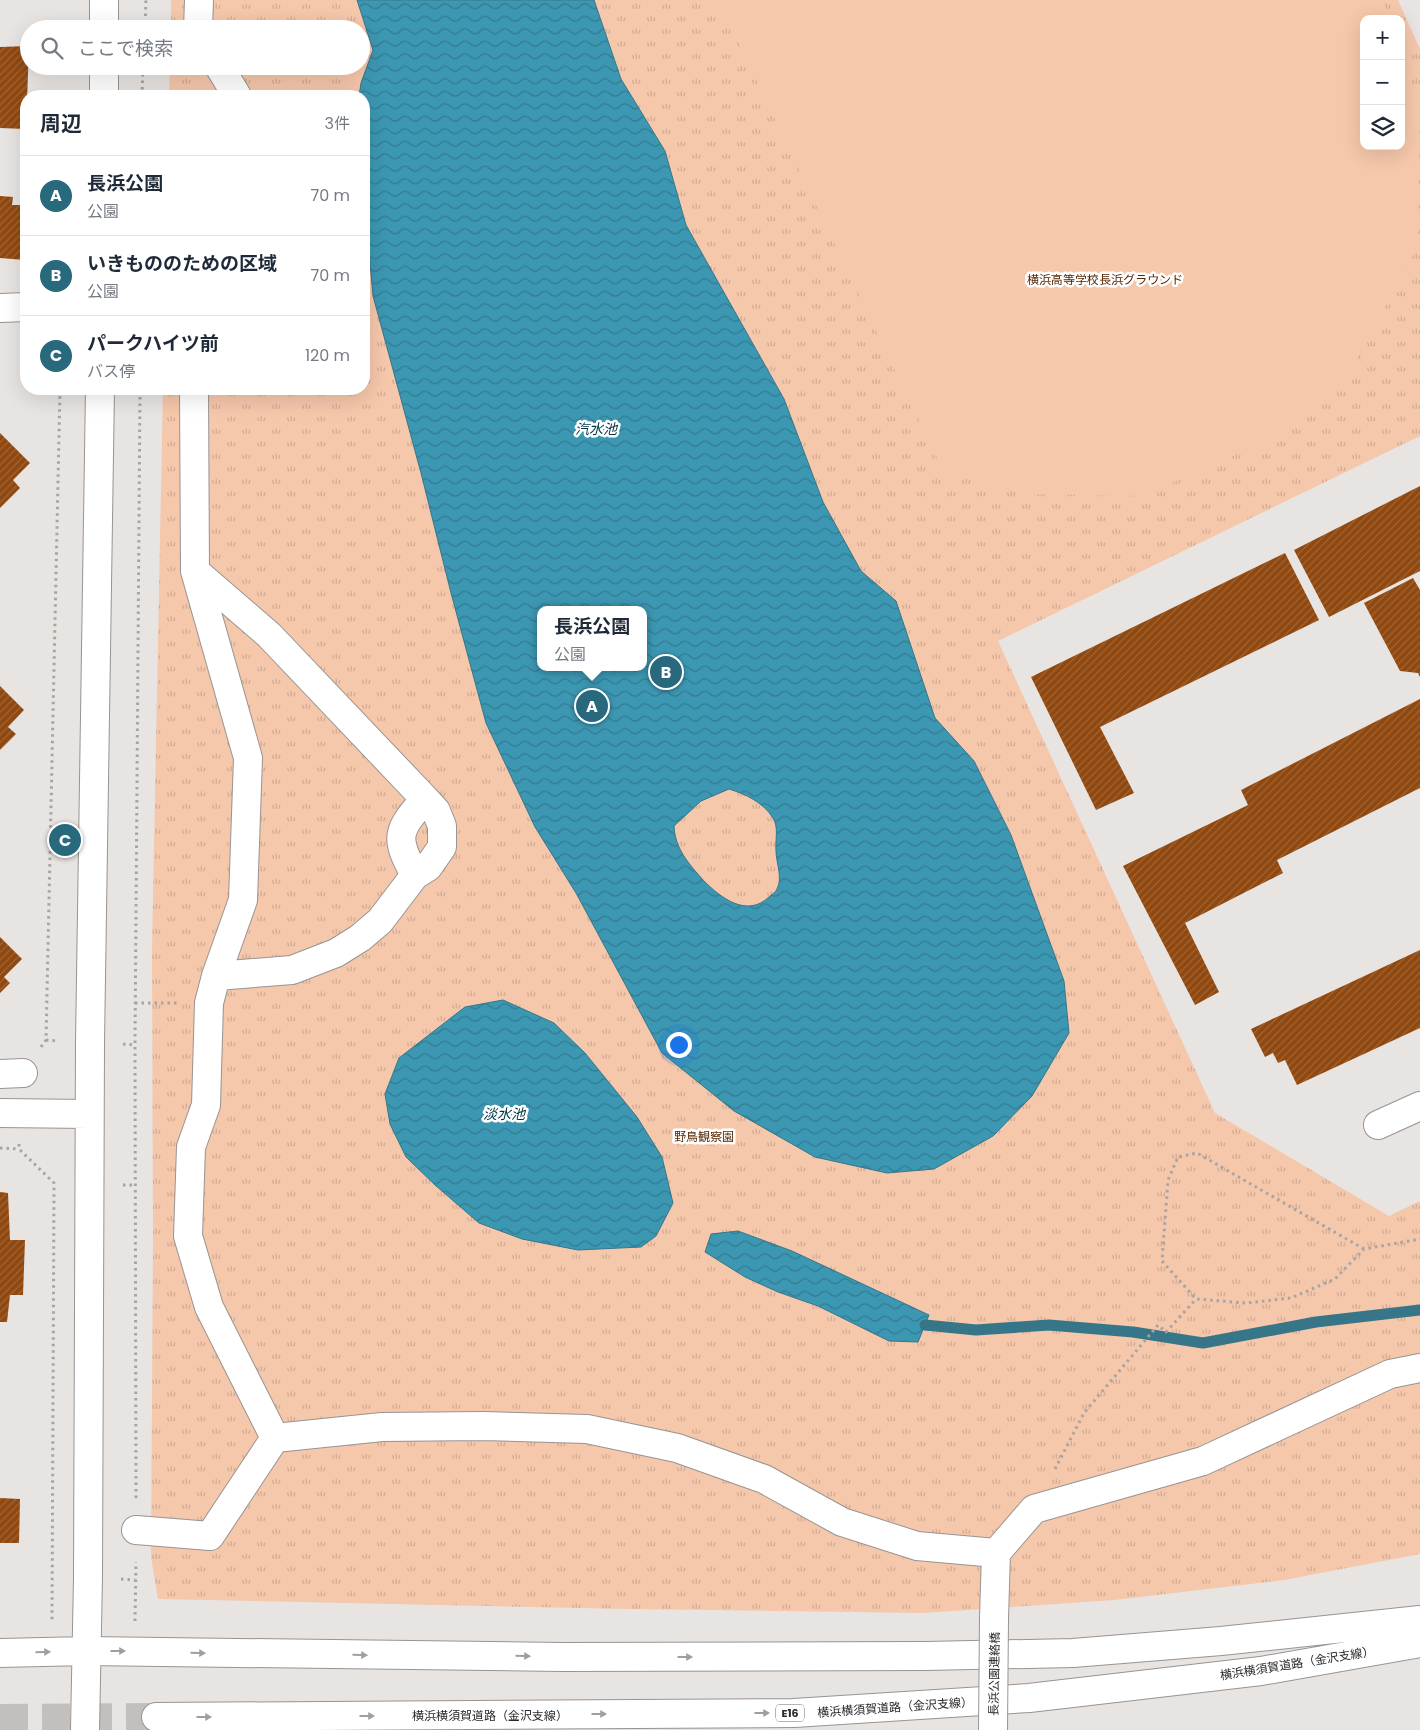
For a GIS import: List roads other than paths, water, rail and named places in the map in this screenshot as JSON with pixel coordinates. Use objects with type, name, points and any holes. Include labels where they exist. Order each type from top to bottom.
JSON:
[{"type":"main road","points":[[104,0],[104,20]]},
{"type":"main road","points":[[198,20],[199,0]]},
{"type":"main road","points":[[104,75],[104,90]]},
{"type":"main road","points":[[224,75],[233,90]]},
{"type":"main road","points":[[0,308],[20,307]]},
{"type":"main road","points":[[85,1730],[88,1567],[89,1114],[100,395]]},
{"type":"main road","points":[[194,395],[195,571],[248,758],[243,900],[216,976],[209,1003],[206,1104],[191,1147],[188,1236],[209,1308],[275,1438]]},
{"type":"main road","points":[[195,571],[269,635],[436,811],[442,826],[442,847],[428,867],[415,875],[380,921],[360,938],[336,953],[292,970],[216,976]]},
{"type":"main road","points":[[415,875],[404,855],[401,840],[405,822],[425,799]]},
{"type":"main road","points":[[1378,1125],[1420,1106]]},
{"type":"main road","points":[[0,1113],[89,1114]]},
{"type":"main road","points":[[275,1438],[382,1427],[484,1426],[588,1429],[677,1448],[764,1479],[842,1522],[917,1546],[996,1553],[1034,1509],[1202,1462],[1390,1374],[1420,1368]]},
{"type":"main road","points":[[136,1530],[210,1536],[275,1438]]},
{"type":"main road","name":"長浜公園連絡橋","points":[[993,1730],[996,1553]]},
{"type":"main road","points":[[0,1653],[135,1651],[562,1657],[956,1656],[1073,1653],[1231,1640],[1420,1620]]},
{"type":"main road","name":"横浜横須賀道路（金沢支線）","points":[[156,1717],[794,1713],[1029,1698],[1261,1671],[1420,1644]]},
{"type":"water","name":"汽水池","points":[[357,0],[594,0],[621,79],[665,151],[686,225],[784,399],[823,502],[861,571],[896,601],[935,718],[974,761],[1011,835],[1064,981],[1069,1033],[1032,1096],[993,1136],[934,1169],[887,1173],[815,1157],[734,1111],[662,1053],[576,893],[535,827],[486,723],[373,296],[370,263],[370,90],[360,90],[364,75],[370,75],[370,58],[373,50],[370,41],[370,20],[363,20]],"holes":[[[729,789],[747,796],[764,807],[775,822],[779,875],[779,885],[776,891],[761,903],[752,906],[743,906],[726,899],[704,881],[680,849],[674,826],[701,801]]]},
{"type":"water","name":"淡水池","points":[[503,1000],[554,1023],[585,1053],[637,1117],[662,1157],[673,1203],[656,1236],[641,1247],[578,1250],[522,1239],[479,1223],[406,1157],[390,1124],[385,1094],[399,1058],[465,1007]]},
{"type":"water","points":[[738,1231],[792,1251],[929,1315],[918,1342],[889,1341],[818,1306],[778,1292],[745,1277],[705,1252],[711,1234]]},
{"type":"waterway","points":[[925,1325],[976,1330],[1049,1325],[1133,1332],[1203,1343],[1316,1322],[1420,1310]]},
{"type":"tunnel","points":[[0,1718],[156,1717]]},
{"type":"place","name":"いきもののための区域","points":[[666,672]]},
{"type":"place","name":"長浜公園","points":[[592,706]]},
{"type":"place","name":"パークハイツ前","points":[[65,840]]},
{"type":"park label","name":"横浜高等学校長浜グラウンド","points":[[1105,279]]},
{"type":"park label","name":"野鳥観察園","points":[[704,1136]]}]
